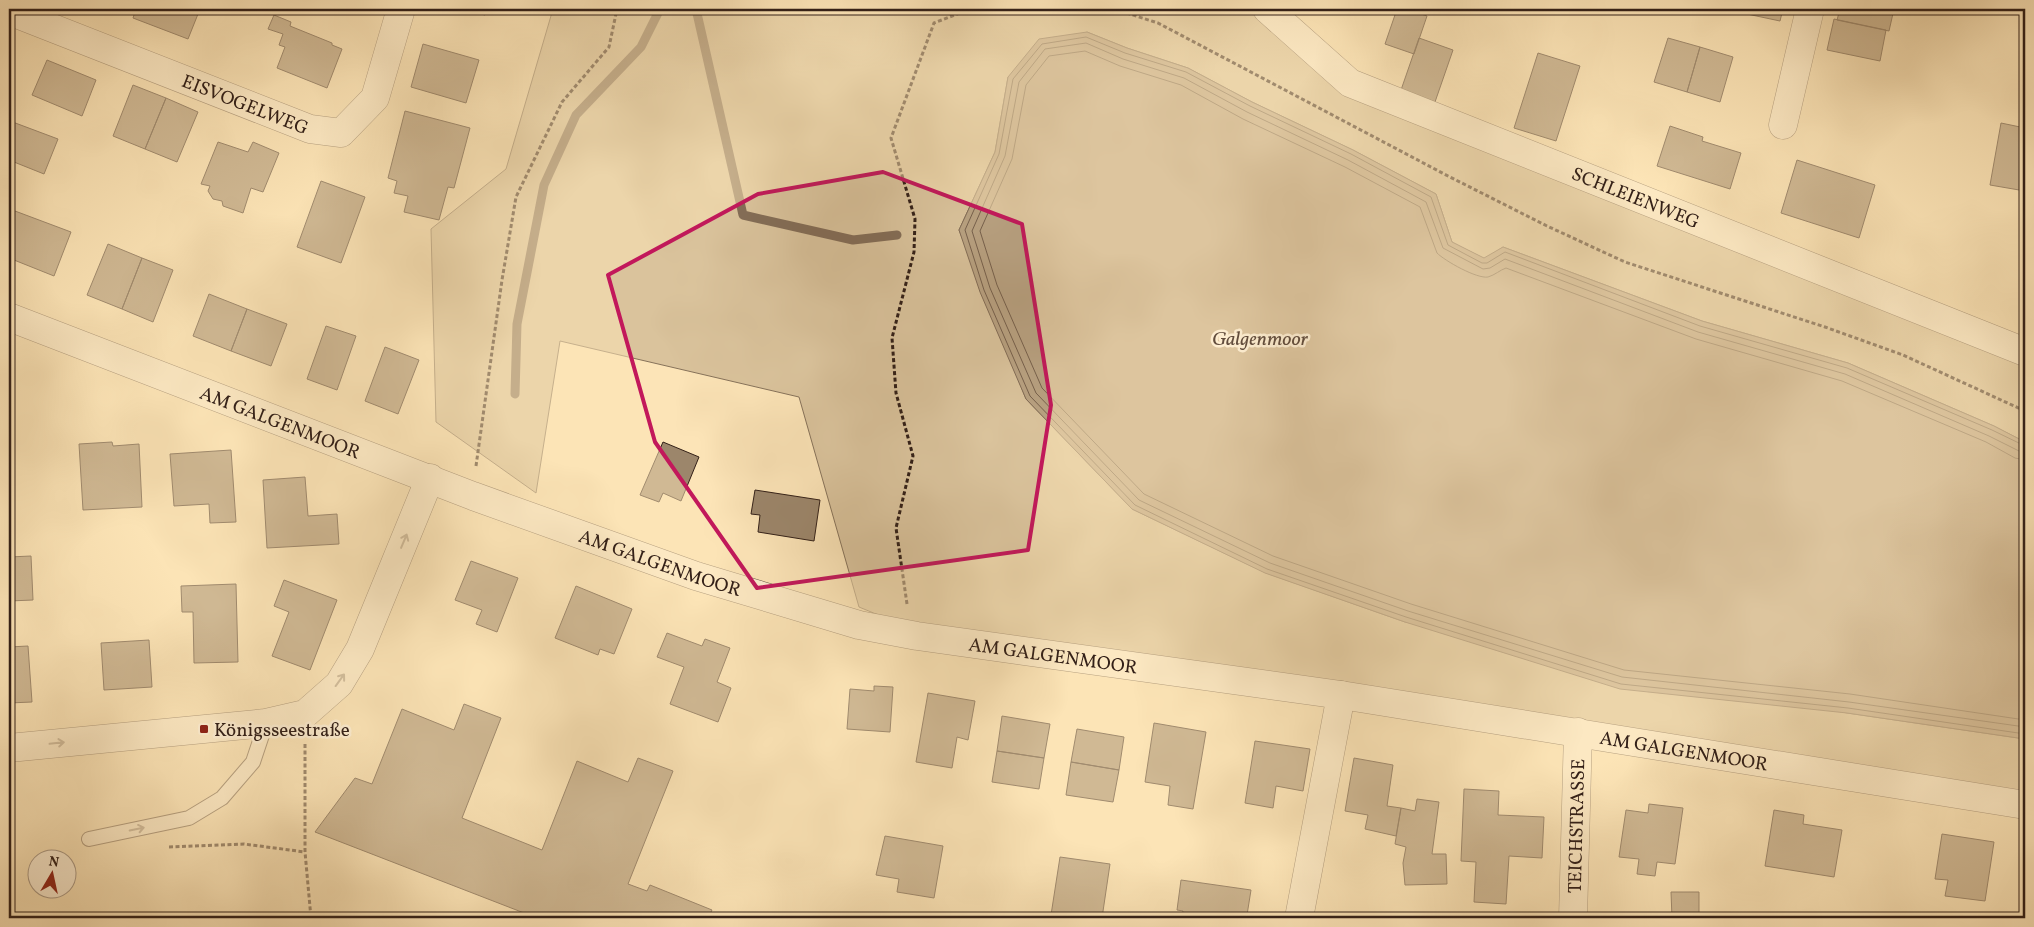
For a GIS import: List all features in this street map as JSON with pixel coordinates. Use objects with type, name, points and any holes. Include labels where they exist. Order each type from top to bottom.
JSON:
[{"type":"street","name":"EISVOGELWEG","points":[[14,18],[310,129],[341,134],[375,98],[401,9]]},
{"type":"street","name":"SCHLEIENWEG","points":[[1266,9],[1350,83],[2025,352]]},
{"type":"street","points":[[1783,125],[1810,9]]},
{"type":"street","name":"AM GALGENMOOR","points":[[9,317],[473,496],[696,576],[859,625],[917,636],[1342,695],[2025,805]]},
{"type":"street","points":[[9,748],[266,723],[305,714],[339,684],[360,649],[430,478]]},
{"type":"street","points":[[1299,918],[1342,695]]},
{"type":"street","name":"TEICHSTRASSE","points":[[1573,918],[1578,732]]},
{"type":"lane","points":[[89,839],[189,818],[222,798],[253,762],[266,723]]},
{"type":"path","points":[[473,496],[502,280],[516,197],[562,102],[609,47],[617,9]]},
{"type":"path","points":[[917,636],[907,606],[896,528],[913,456],[896,393],[892,338],[914,252],[916,219],[891,138],[934,23],[970,9]]},
{"type":"path","points":[[1114,9],[1158,23],[1448,176],[1547,226],[1625,262],[1825,327],[1903,355],[2025,411]]},
{"type":"path","points":[[305,714],[305,852],[311,918]]},
{"type":"path","points":[[161,848],[244,844],[305,852]]},
{"type":"highlighted area","points":[[883,172],[1022,224],[1051,405],[1028,550],[757,588],[655,442],[608,275],[758,194]]},
{"type":"shaded area","points":[[553,9],[1261,9],[1346,85],[2025,358],[2025,442],[1994,426],[1848,363],[1702,321],[1503,247],[1485,259],[1452,242],[1436,194],[1353,150],[1252,102],[1188,68],[1127,48],[1087,32],[1008,77],[995,152],[959,230],[1026,399],[1132,509],[1266,573],[1405,622],[1847,713],[2025,739],[2025,796],[893,621],[859,607],[799,397],[560,341],[536,493],[436,422],[431,229],[506,169]]},
{"type":"water","name":"Galgenmoor","points":[[1087,32],[1127,48],[1188,68],[1252,102],[1353,150],[1436,194],[1452,242],[1484,258],[1503,247],[1702,321],[1848,363],[1994,426],[2025,442],[2025,739],[1847,713],[1620,689],[1405,622],[1265,573],[1132,509],[1026,399],[980,292],[959,230],[995,152],[1008,77],[1039,39]]},
{"type":"building","points":[[136,9],[200,9],[188,39],[133,18]]},
{"type":"building","points":[[463,9],[486,9],[485,15]]},
{"type":"building","points":[[1397,9],[1407,9],[1427,16],[1414,54],[1385,44]]},
{"type":"building","points":[[1733,9],[1783,9],[1780,21],[1733,11]]},
{"type":"building","points":[[1840,9],[1894,9],[1889,31],[1837,20]]},
{"type":"building","points":[[274,15],[291,22],[290,26],[342,49],[327,88],[277,68],[285,47],[279,45],[283,34],[268,29]]},
{"type":"building","points":[[1834,19],[1886,30],[1880,61],[1827,50]]},
{"type":"building","points":[[1419,38],[1453,50],[1435,102],[1401,90]]},
{"type":"building","points":[[1668,38],[1700,47],[1687,92],[1654,82]]},
{"type":"building","points":[[423,44],[479,60],[466,103],[411,87]]},
{"type":"building","points":[[1700,47],[1733,57],[1720,102],[1687,92]]},
{"type":"building","points":[[1538,53],[1580,66],[1556,141],[1514,128]]},
{"type":"building","points":[[47,60],[96,80],[82,116],[32,95]]},
{"type":"building","points":[[133,85],[166,98],[145,149],[113,136]]},
{"type":"building","points":[[166,98],[198,112],[177,162],[145,149]]},
{"type":"building","points":[[405,111],[470,128],[454,188],[448,187],[439,220],[404,212],[408,196],[394,193],[397,181],[388,178]]},
{"type":"building","points":[[10,121],[58,139],[44,174],[9,160]]},
{"type":"building","points":[[2001,123],[2025,128],[2025,191],[1990,185]]},
{"type":"building","points":[[1670,126],[1703,137],[1702,141],[1741,153],[1730,189],[1657,166]]},
{"type":"building","points":[[218,142],[248,152],[253,142],[279,153],[263,192],[251,188],[243,213],[223,206],[222,201],[213,199],[208,191],[210,186],[201,184]]},
{"type":"building","points":[[1797,160],[1875,185],[1859,238],[1781,213]]},
{"type":"building","points":[[321,181],[365,197],[341,263],[297,247]]},
{"type":"building","points":[[15,211],[71,232],[54,276],[9,258],[9,226]]},
{"type":"building","points":[[108,244],[142,258],[122,309],[87,295]]},
{"type":"building","points":[[142,258],[173,270],[153,322],[122,309]]},
{"type":"building","points":[[209,294],[247,309],[231,351],[193,336]]},
{"type":"building","points":[[247,309],[287,324],[271,366],[231,351]]},
{"type":"building","points":[[326,326],[356,336],[337,390],[307,379]]},
{"type":"building","points":[[385,347],[419,360],[398,414],[365,401]]},
{"type":"building","points":[[112,442],[113,446],[139,444],[142,507],[83,510],[79,444]]},
{"type":"building","points":[[663,442],[699,457],[681,501],[663,493],[659,502],[640,495]]},
{"type":"building","points":[[231,450],[236,522],[210,523],[209,504],[174,506],[170,454]]},
{"type":"building","points":[[305,477],[308,516],[337,514],[339,544],[267,548],[263,480]]},
{"type":"building","points":[[755,490],[820,500],[814,541],[758,532],[760,515],[751,514]]},
{"type":"building","points":[[31,556],[33,600],[9,601],[9,557]]},
{"type":"building","points":[[471,561],[518,578],[497,632],[476,624],[482,610],[455,600]]},
{"type":"building","points":[[284,580],[337,600],[310,670],[272,656],[289,612],[274,606]]},
{"type":"building","points":[[236,584],[238,662],[194,663],[193,612],[182,612],[181,586]]},
{"type":"building","points":[[576,586],[632,609],[614,654],[600,649],[598,655],[555,638]]},
{"type":"building","points":[[667,633],[702,646],[705,639],[730,648],[717,682],[731,688],[718,722],[670,704],[684,667],[657,657]]},
{"type":"building","points":[[149,640],[152,687],[104,690],[101,643]]},
{"type":"building","points":[[28,646],[32,702],[9,703],[9,647]]},
{"type":"building","points":[[874,686],[893,687],[890,732],[847,729],[850,689],[874,691]]},
{"type":"building","points":[[928,693],[975,701],[968,740],[957,737],[952,768],[916,762]]},
{"type":"building","points":[[464,704],[501,718],[462,818],[542,850],[577,761],[628,782],[638,758],[673,771],[628,884],[647,891],[650,885],[712,910],[708,918],[537,918],[315,832],[355,778],[372,784],[402,709],[454,730]]},
{"type":"building","points":[[1002,716],[1050,724],[1044,758],[997,751]]},
{"type":"building","points":[[1154,723],[1206,732],[1193,809],[1168,805],[1170,786],[1145,782]]},
{"type":"building","points":[[1077,729],[1124,737],[1119,770],[1071,762]]},
{"type":"building","points":[[1255,741],[1310,749],[1303,791],[1276,786],[1273,808],[1245,803]]},
{"type":"building","points":[[997,751],[1044,758],[1039,789],[992,782]]},
{"type":"building","points":[[1354,758],[1393,765],[1387,806],[1401,808],[1396,836],[1365,829],[1368,815],[1345,811]]},
{"type":"building","points":[[1071,762],[1119,770],[1113,802],[1066,795]]},
{"type":"building","points":[[1464,789],[1499,791],[1498,815],[1544,817],[1542,858],[1509,856],[1506,904],[1474,902],[1476,862],[1461,861]]},
{"type":"building","points":[[1417,799],[1439,802],[1432,854],[1446,854],[1447,884],[1405,885],[1403,863],[1406,847],[1395,844],[1401,808],[1415,811]]},
{"type":"building","points":[[1649,804],[1683,808],[1675,864],[1657,862],[1655,876],[1637,874],[1639,859],[1619,857],[1626,810],[1648,813]]},
{"type":"building","points":[[1774,810],[1804,815],[1803,824],[1842,830],[1834,877],[1765,866]]},
{"type":"building","points":[[1942,834],[1994,842],[1985,901],[1945,896],[1948,880],[1935,879]]},
{"type":"building","points":[[885,836],[943,846],[934,898],[897,892],[899,879],[876,875]]},
{"type":"building","points":[[1060,857],[1110,864],[1102,918],[1074,918],[1051,915]]},
{"type":"building","points":[[1181,880],[1251,890],[1247,915],[1256,916],[1256,918],[1182,918],[1183,911],[1177,910]]},
{"type":"building","points":[[1671,892],[1699,892],[1699,918],[1672,918]]},
{"type":"waterway","points":[[515,394],[517,324],[544,185],[576,115],[641,47],[660,9]]},
{"type":"waterway","points":[[696,9],[743,215],[853,240],[897,235]]},
{"type":"place","name":"Königsseestraße","points":[[204,729]]}]
